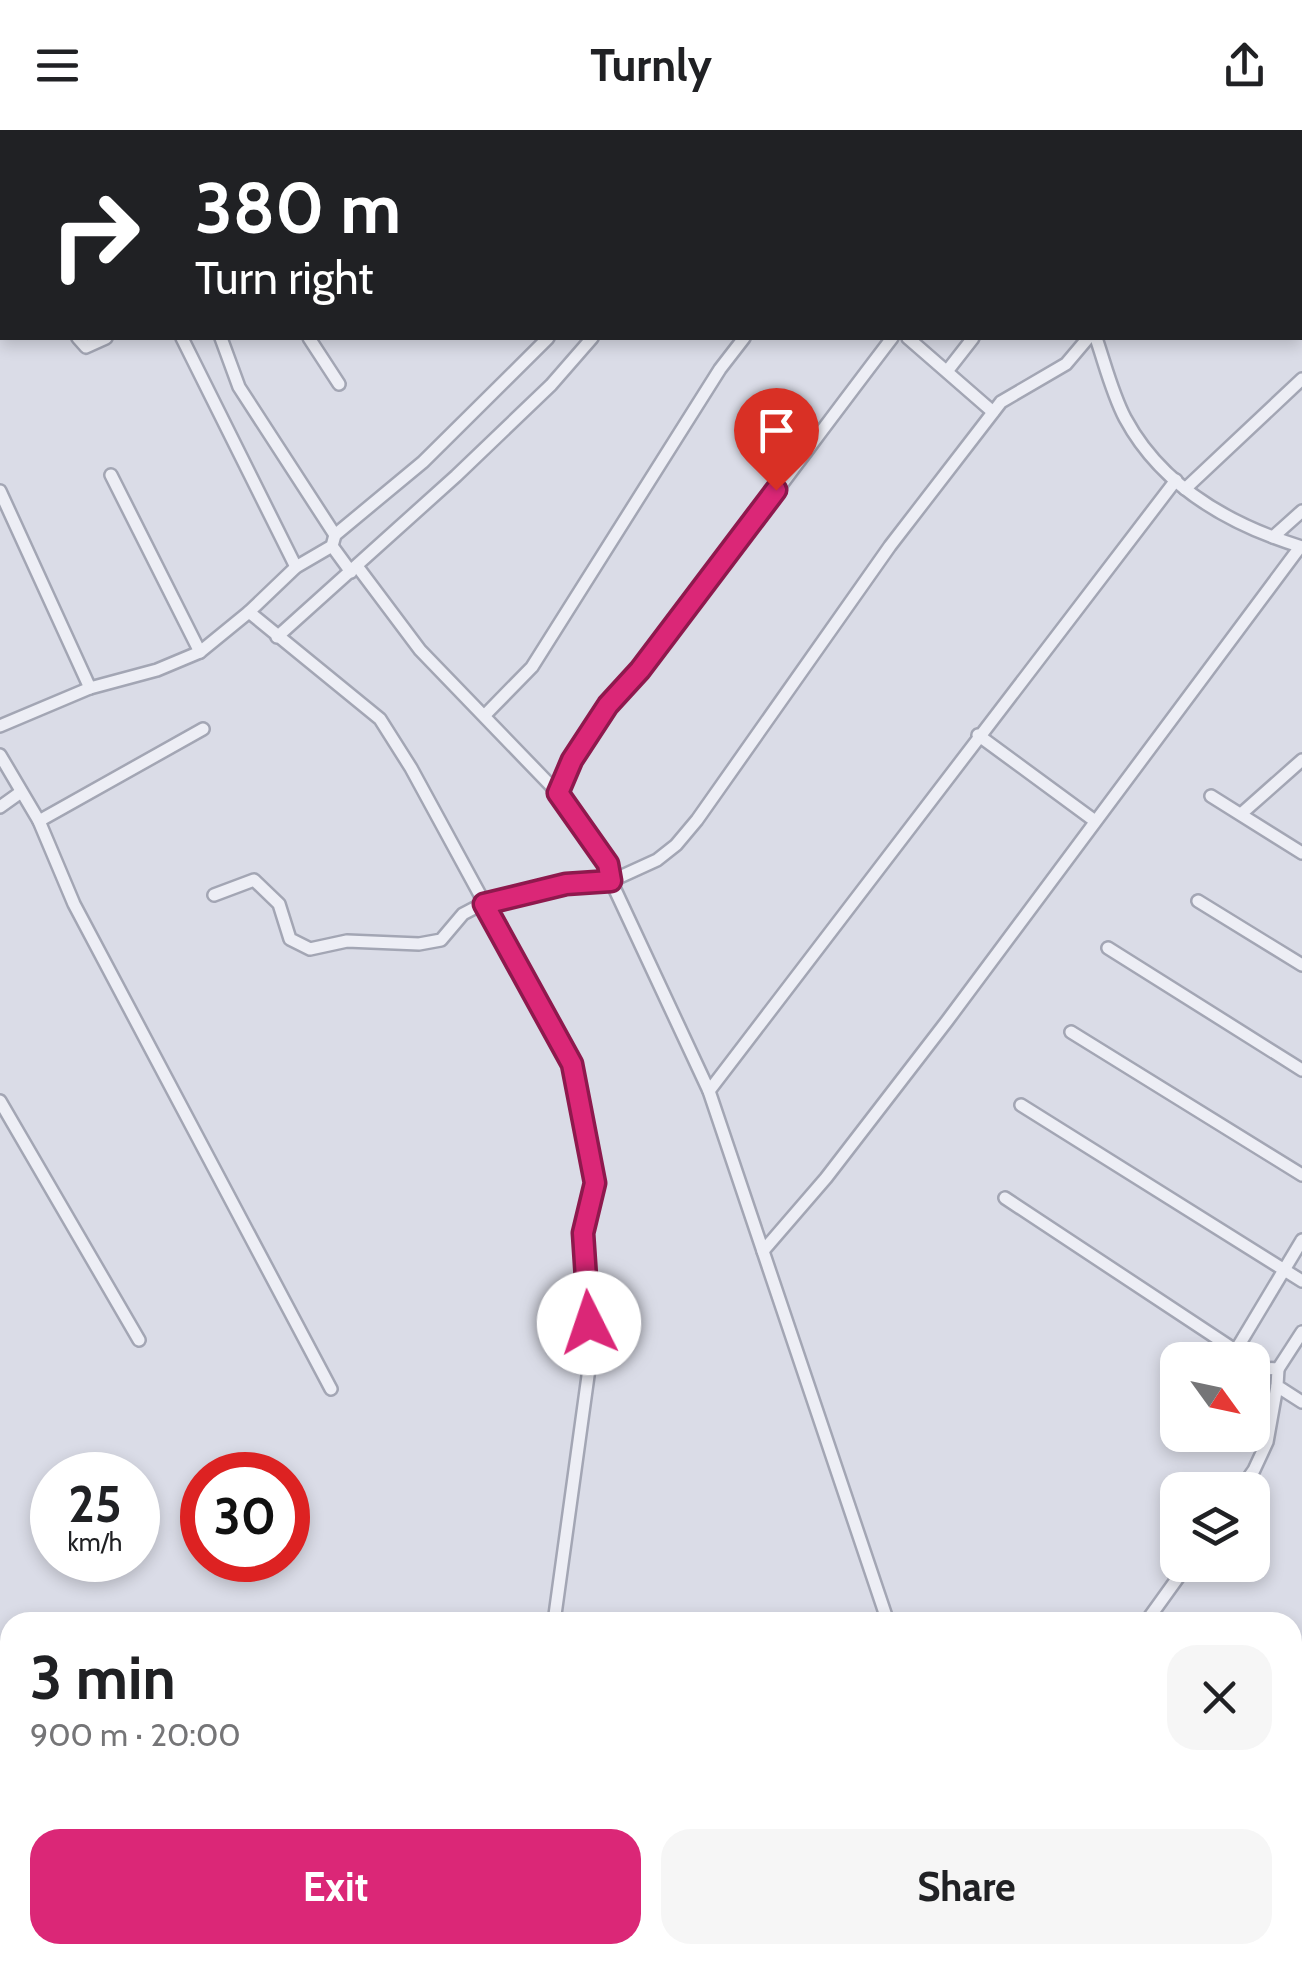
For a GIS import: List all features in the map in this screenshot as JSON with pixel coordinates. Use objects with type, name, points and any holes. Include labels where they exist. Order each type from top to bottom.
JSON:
[{"type":"street","points":[[80,340],[86,347],[102,340]]},
{"type":"street","points":[[183,340],[296,568]]},
{"type":"street","points":[[222,340],[240,387],[333,541],[420,650],[558,793],[608,864],[611,881],[709,1091],[885,1612]]},
{"type":"street","points":[[310,340],[339,384]]},
{"type":"street","points":[[0,726],[90,688],[157,670],[200,652],[423,462],[546,340]]},
{"type":"street","points":[[277,637],[552,385],[590,340]]},
{"type":"street","points":[[485,715],[532,667],[743,340]]},
{"type":"street","points":[[558,793],[572,760],[608,705],[696,597],[890,340]]},
{"type":"street","points":[[910,340],[993,412]]},
{"type":"street","points":[[948,370],[972,340]]},
{"type":"street","points":[[214,895],[254,880],[279,904],[290,940],[310,949],[348,941],[419,944],[441,940],[463,914],[484,904],[566,884],[611,881],[657,860],[698,820],[890,546],[1001,402],[1066,364],[1086,340]]},
{"type":"street","points":[[763,1251],[826,1178],[948,1022],[1095,821],[1300,553],[1273,537],[1218,515],[1180,485],[1143,447],[1124,414],[1097,340]]},
{"type":"street","points":[[709,1091],[978,735],[1180,485],[1302,380]]},
{"type":"street","points":[[111,475],[200,652]]},
{"type":"street","points":[[0,491],[90,688]]},
{"type":"street","points":[[1273,537],[1302,511]]},
{"type":"street","points":[[250,612],[380,719],[411,768],[572,1064],[595,1183],[583,1233],[592,1347],[555,1612]]},
{"type":"street","points":[[39,821],[203,729]]},
{"type":"street","points":[[978,735],[1095,821]]},
{"type":"street","points":[[0,755],[39,821],[74,904],[331,1389]]},
{"type":"street","points":[[1241,814],[1302,760]]},
{"type":"street","points":[[0,807],[21,792]]},
{"type":"street","points":[[1211,796],[1302,853]]},
{"type":"street","points":[[1198,901],[1302,965]]},
{"type":"street","points":[[1108,948],[1302,1070]]},
{"type":"street","points":[[1071,1032],[1302,1175]]},
{"type":"street","points":[[0,1101],[139,1340]]},
{"type":"street","points":[[1021,1105],[1302,1281]]},
{"type":"street","points":[[1004,1198],[1224,1342]]},
{"type":"street","points":[[1241,1342],[1302,1240]]},
{"type":"street","points":[[1253,1472],[1267,1442],[1278,1369],[1302,1332]]},
{"type":"street","points":[[1270,1369],[1278,1369]]},
{"type":"street","points":[[1277,1386],[1302,1402]]},
{"type":"street","points":[[1153,1612],[1174,1582]]},
{"type":"route","points":[[589,1323],[583,1233],[595,1183],[572,1064],[484,904],[566,884],[611,881],[608,864],[558,793],[572,760],[608,705],[640,670],[776,490]]}]
